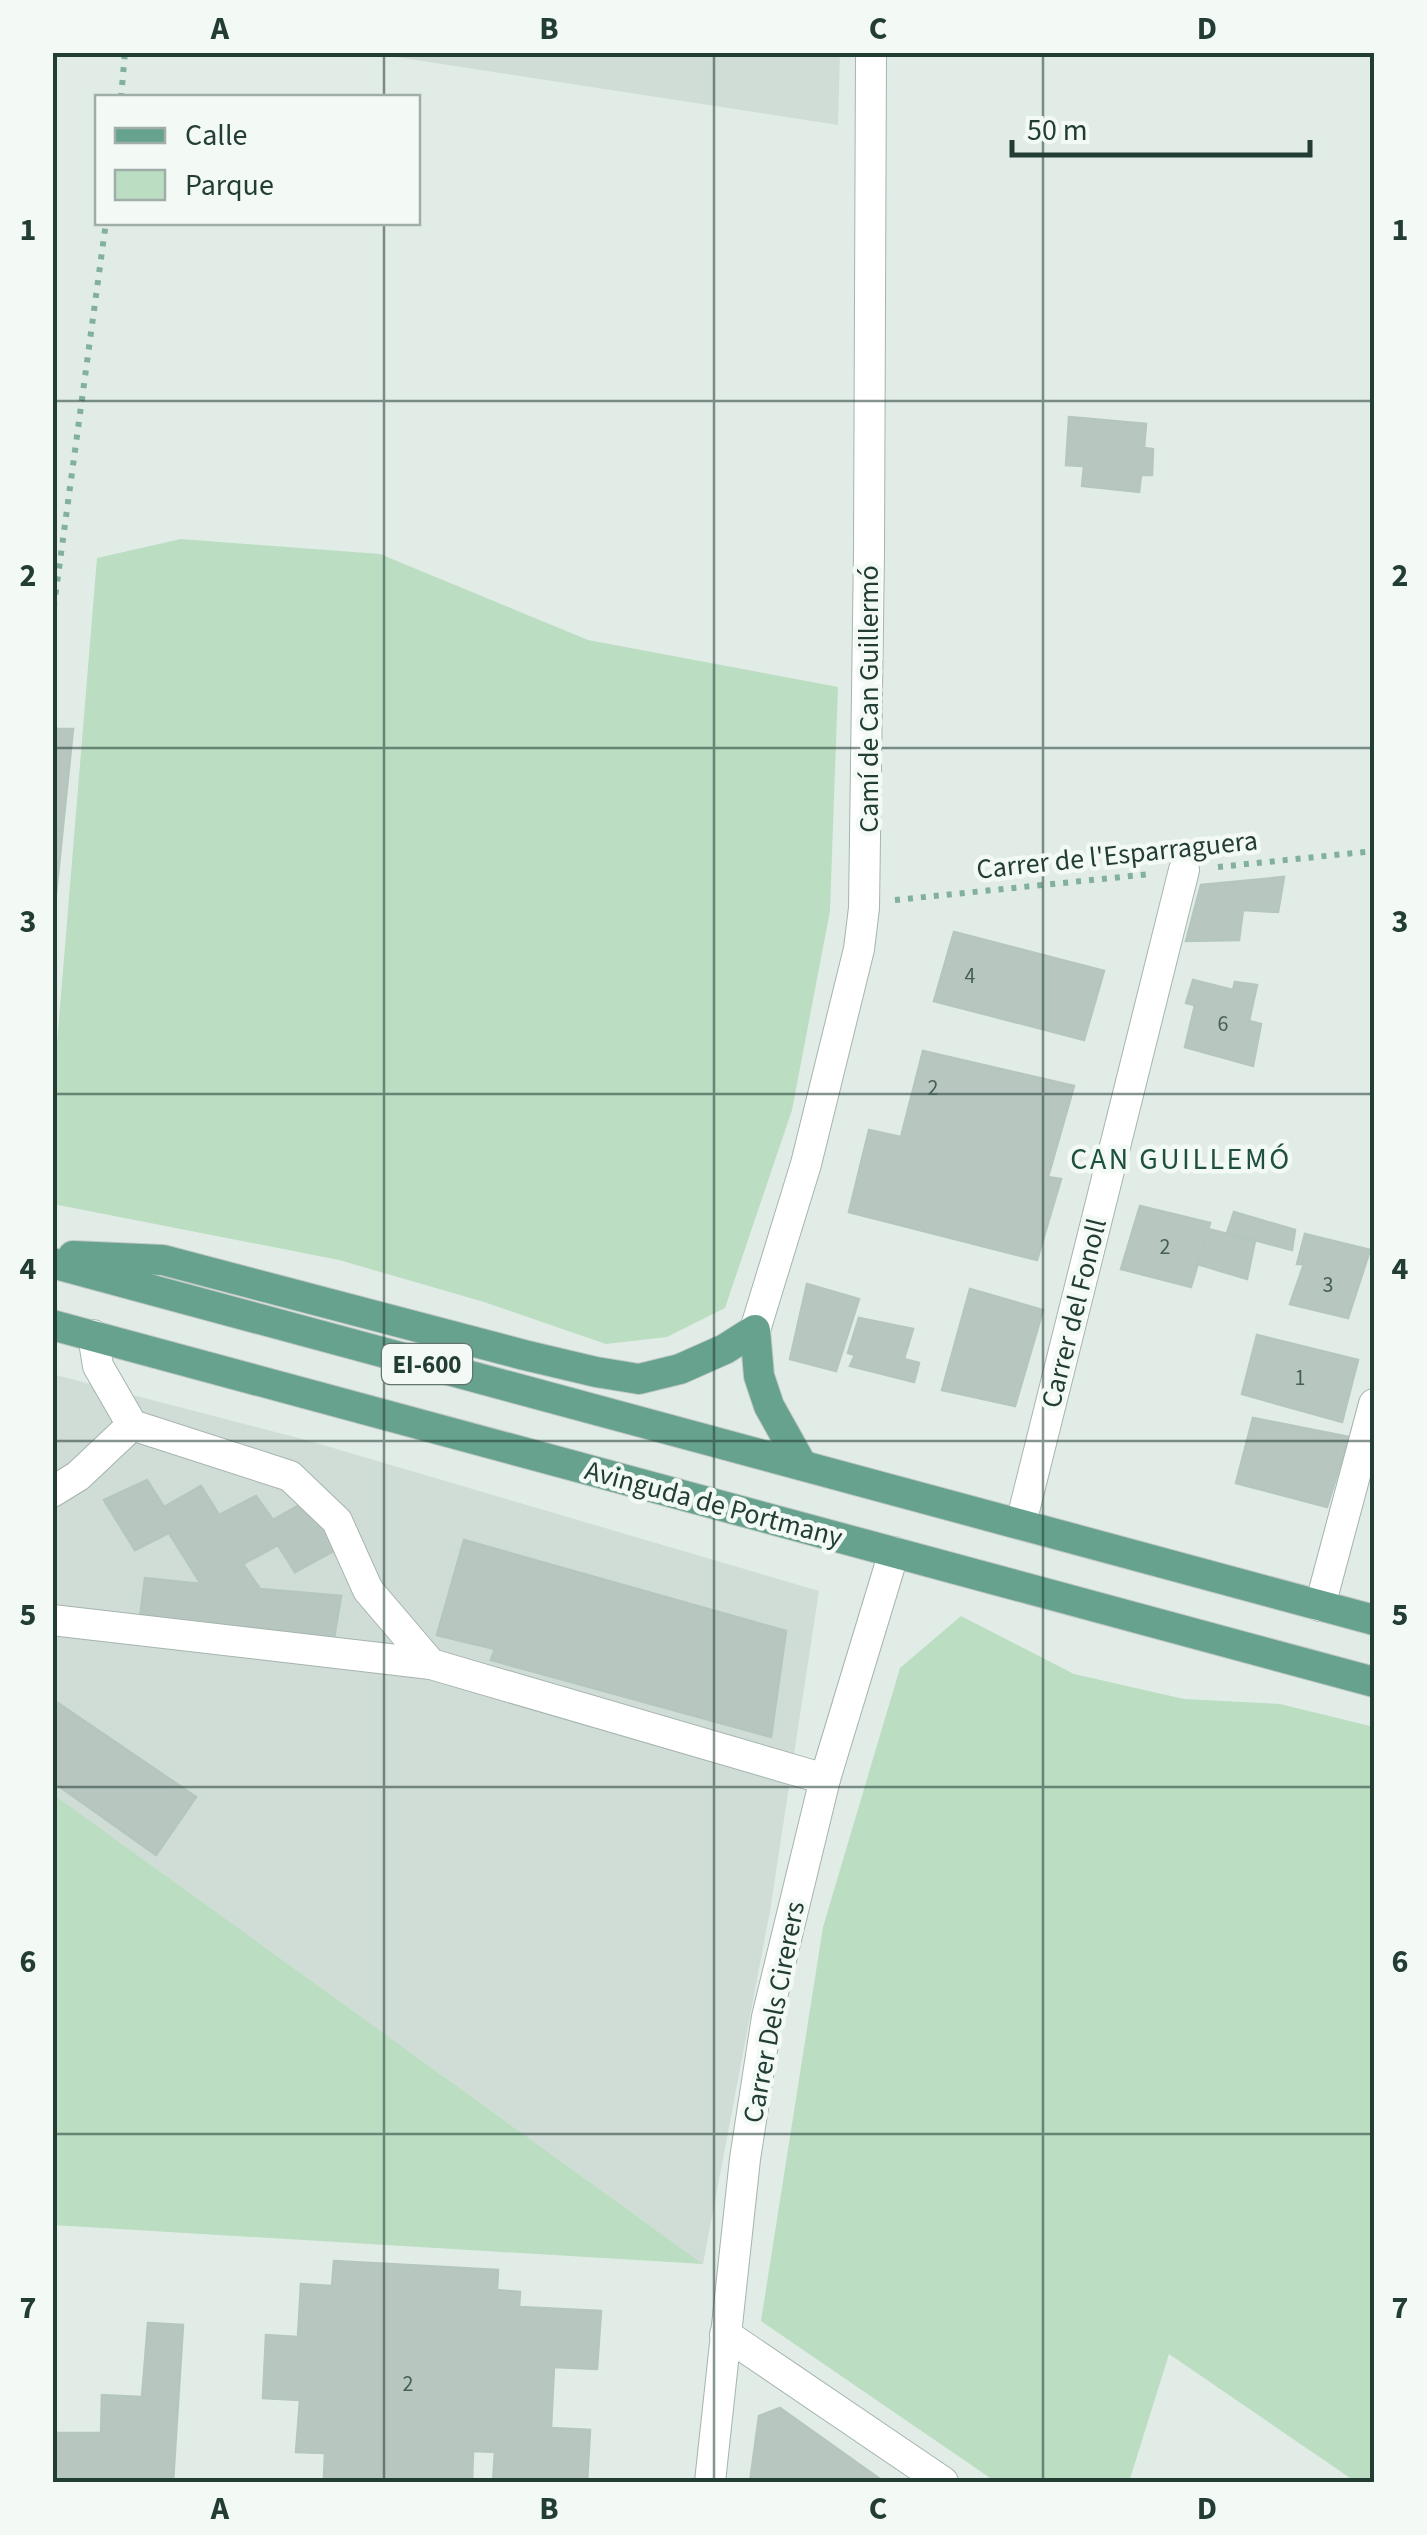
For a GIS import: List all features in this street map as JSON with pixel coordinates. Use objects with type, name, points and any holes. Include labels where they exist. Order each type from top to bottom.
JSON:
[{"type":"main road","points":[[52,1255],[163,1260],[524,1354],[638,1379],[680,1369],[725,1349],[755,1330],[759,1376],[769,1406],[802,1465]]},
{"type":"main road","name":"EI-600","points":[[52,1263],[1374,1620]]},
{"type":"main road","name":"Avinguda de Portmany","points":[[52,1325],[1374,1682]]},
{"type":"street","name":"Camí de Can Guillermó","points":[[755,1330],[806,1164],[855,965],[864,908],[871,52]]},
{"type":"street","name":"Carrer del Fonoll","points":[[1021,1523],[1184,870]]},
{"type":"street","points":[[93,1336],[98,1366],[132,1425],[290,1476],[337,1521],[368,1590],[431,1664]]},
{"type":"street","points":[[1320,1606],[1374,1404]]},
{"type":"street","points":[[52,1492],[78,1476],[132,1425]]},
{"type":"street","name":"Carrer Dels Cirerers","points":[[709,2482],[745,2159],[767,2017],[825,1779],[894,1552]]},
{"type":"street","points":[[52,1620],[431,1664],[825,1779]]},
{"type":"street","points":[[724,2334],[943,2482]]},
{"type":"path","points":[[122,95],[126,52]]},
{"type":"path","points":[[52,620],[106,225]]},
{"type":"path","name":"Carrer de l'Esparraguera","points":[[864,908],[900,899],[1374,850]]},
{"type":"shaded area","points":[[370,53],[840,53],[838,125]]},
{"type":"shaded area","points":[[52,1374],[306,1440],[819,1591],[770,1911],[703,2264],[53,1794]]},
{"type":"green space","points":[[181,539],[380,554],[588,640],[838,687],[830,911],[792,1110],[725,1308],[667,1337],[606,1344],[484,1302],[339,1260],[53,1204],[53,1092],[97,558]]},
{"type":"green space","points":[[961,1616],[1074,1674],[1184,1699],[1280,1704],[1374,1727],[1374,2482],[1356,2482],[1169,2354],[1129,2482],[996,2482],[761,2321],[823,1927],[900,1668]]},
{"type":"green space","points":[[53,1794],[703,2264],[53,2225]]},
{"type":"building","points":[[1069,417],[1146,424],[1144,448],[1153,449],[1152,475],[1141,475],[1139,492],[1082,486],[1084,466],[1066,465]]},
{"type":"building","points":[[52,729],[73,729],[52,933]]},
{"type":"building","points":[[1284,877],[1278,912],[1243,910],[1239,940],[1186,941],[1201,885]]},
{"type":"building","points":[[954,932],[1104,971],[1084,1040],[934,1001]]},
{"type":"building","points":[[1193,980],[1233,990],[1235,982],[1257,985],[1249,1021],[1261,1024],[1253,1066],[1185,1047],[1195,1005],[1186,1003]]},
{"type":"building","points":[[923,1051],[1074,1086],[1048,1177],[1061,1179],[1037,1260],[849,1212],[869,1130],[901,1137]]},
{"type":"building","points":[[1140,1206],[1210,1223],[1191,1287],[1121,1269]]},
{"type":"building","points":[[1234,1212],[1295,1230],[1292,1250],[1227,1233]]},
{"type":"building","points":[[1208,1229],[1255,1241],[1247,1279],[1197,1264]]},
{"type":"building","points":[[1305,1234],[1370,1250],[1348,1318],[1290,1304],[1304,1264],[1297,1264]]},
{"type":"building","points":[[807,1284],[859,1299],[836,1371],[790,1359]]},
{"type":"building","points":[[970,1289],[1043,1310],[1015,1406],[942,1390]]},
{"type":"building","points":[[859,1318],[913,1329],[904,1359],[919,1363],[914,1382],[850,1366],[855,1355],[848,1353]]},
{"type":"building","points":[[1257,1335],[1358,1360],[1342,1422],[1242,1394]]},
{"type":"building","points":[[1253,1418],[1349,1437],[1327,1507],[1236,1483]]},
{"type":"building","points":[[147,1480],[164,1507],[201,1486],[219,1515],[256,1496],[273,1520],[310,1499],[339,1548],[295,1572],[278,1545],[243,1564],[260,1589],[341,1596],[333,1644],[140,1618],[145,1578],[201,1584],[169,1533],[135,1550],[104,1500]]},
{"type":"building","points":[[464,1540],[786,1631],[771,1737],[491,1660],[495,1649],[437,1635]]},
{"type":"building","points":[[52,1699],[196,1797],[156,1855],[52,1781]]},
{"type":"building","points":[[334,2261],[498,2270],[497,2290],[520,2292],[519,2307],[601,2311],[597,2369],[554,2367],[551,2428],[590,2430],[587,2482],[493,2482],[495,2452],[473,2451],[472,2482],[324,2478],[325,2453],[296,2452],[300,2400],[263,2398],[266,2335],[298,2337],[301,2284],[332,2286]]},
{"type":"building","points":[[148,2323],[183,2325],[173,2482],[52,2482],[52,2433],[101,2433],[102,2395],[142,2397]]},
{"type":"building","points":[[780,2408],[884,2482],[750,2482],[759,2416]]},
{"type":"district","name":"CAN GUILLEMÓ","points":[[1181,1159]]}]
